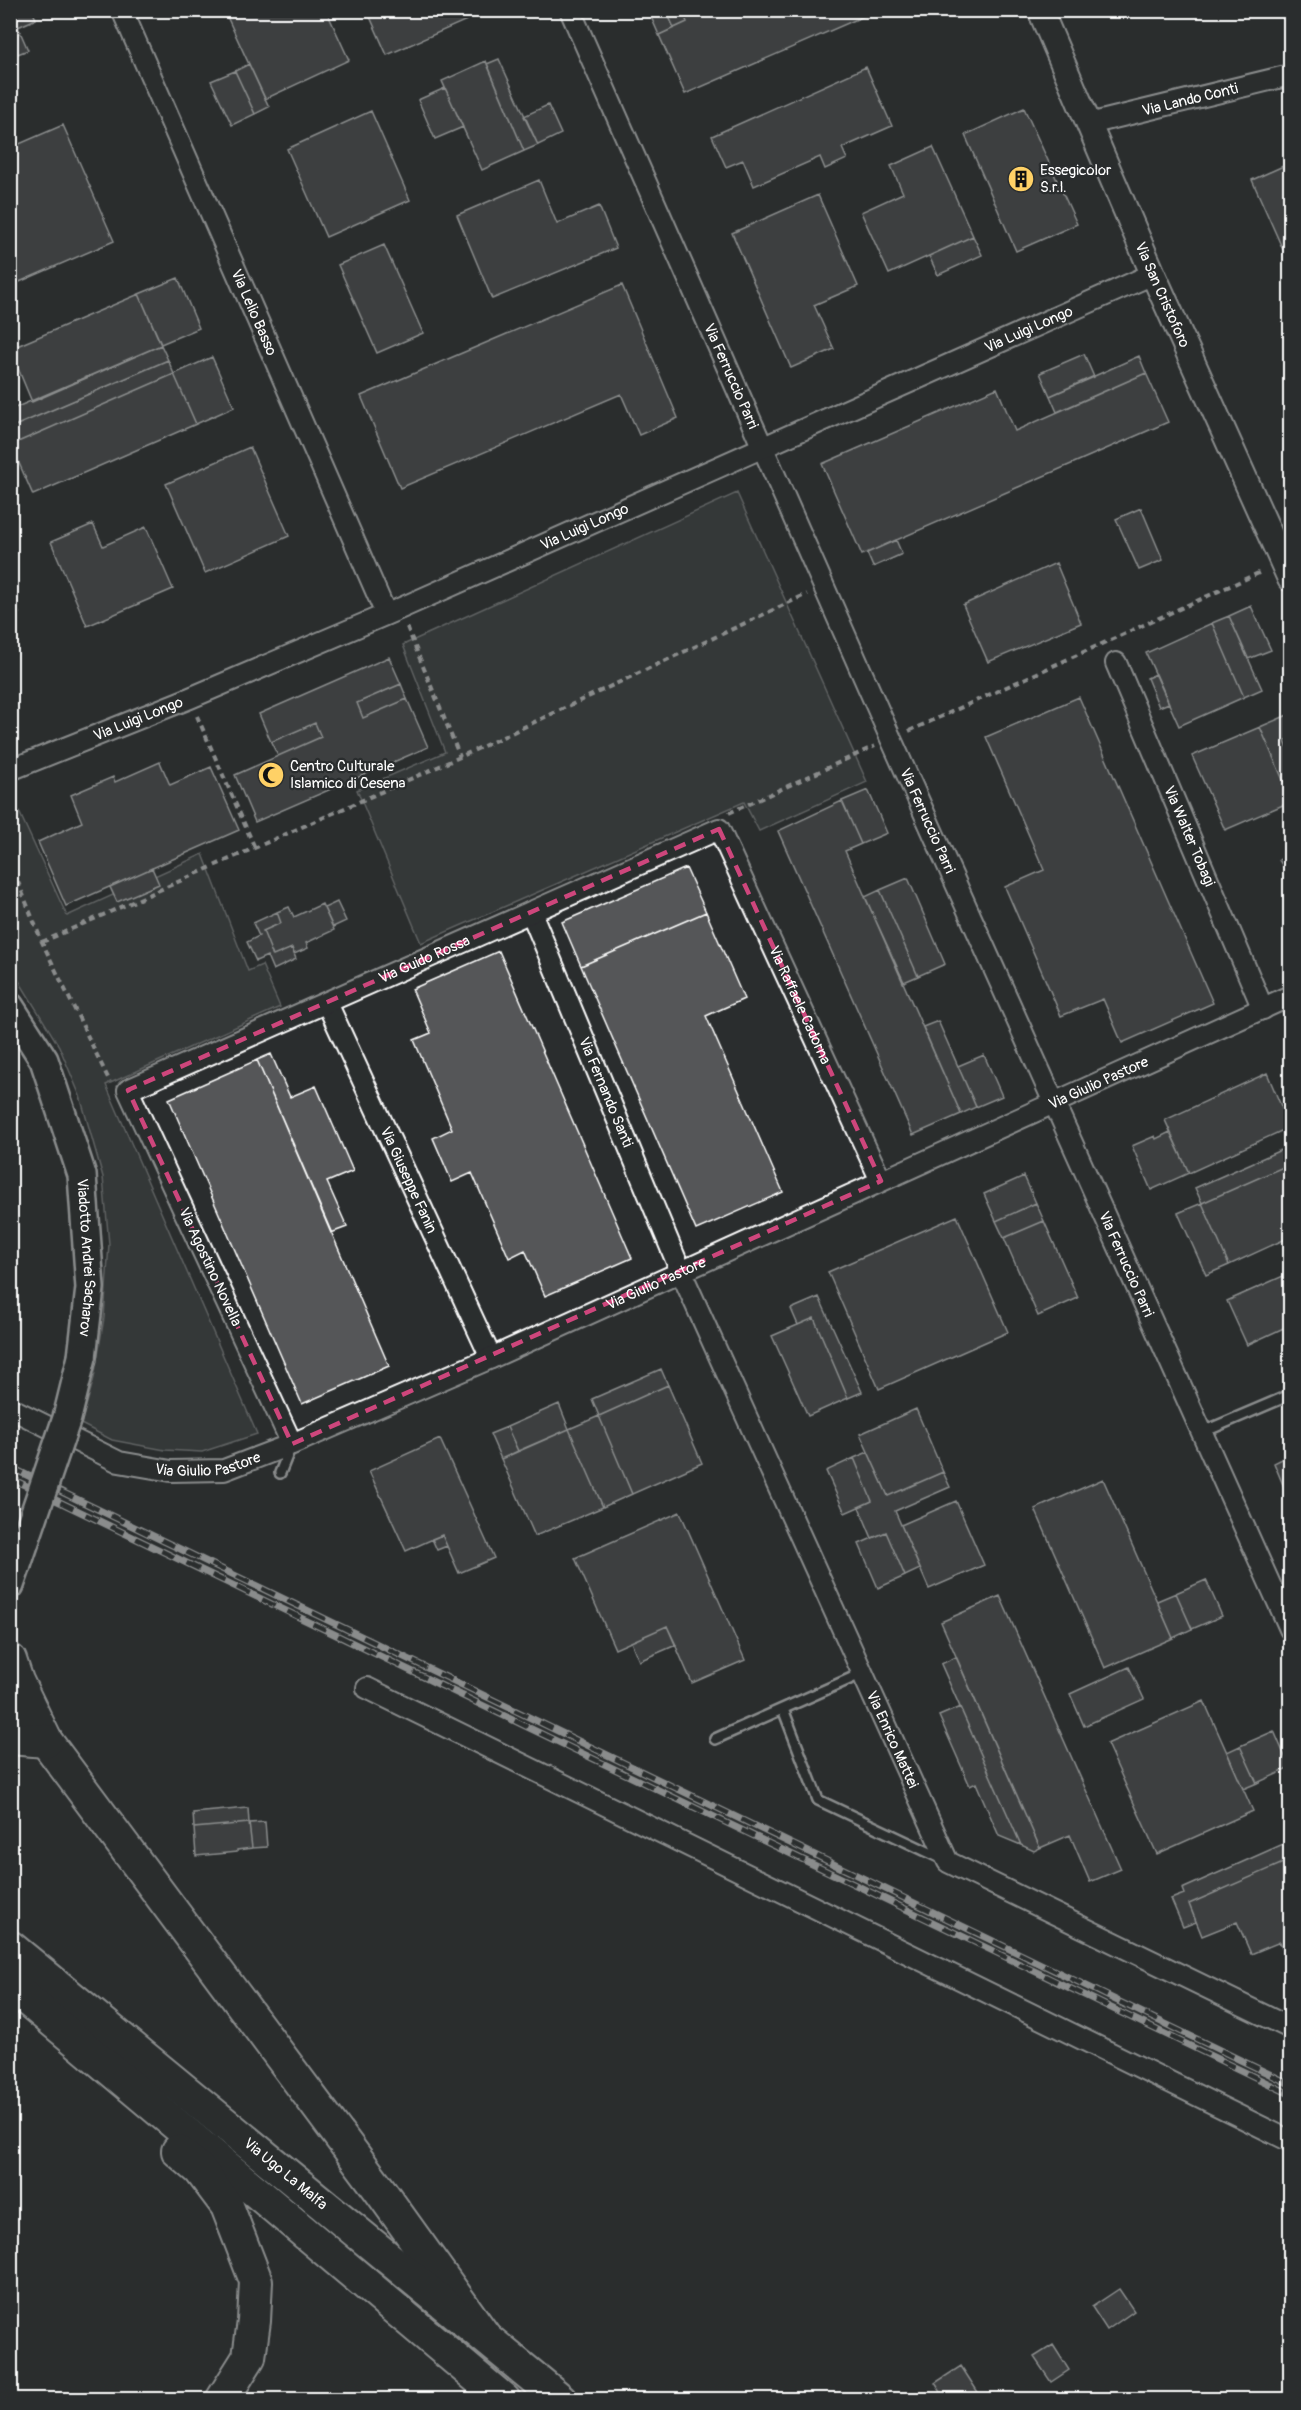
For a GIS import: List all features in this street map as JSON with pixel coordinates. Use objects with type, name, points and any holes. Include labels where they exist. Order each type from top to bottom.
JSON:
[{"type":"highway","points":[[10,1660],[17,1681],[46,1741],[372,2180],[485,2337]]},
{"type":"highway","points":[[10,1738],[46,1741]]},
{"type":"highway","name":"Via Ugo La Malfa","points":[[10,1947],[561,2400]]},
{"type":"highway","points":[[10,1986],[75,2060],[200,2170],[227,2206],[255,2281],[254,2321],[249,2358],[222,2400]]},
{"type":"highway","points":[[10,1986],[504,2400]]},
{"type":"main road","name":"Viadotto Andrei Sacharov","points":[[10,1007],[44,1060],[82,1175],[90,1288],[82,1357],[67,1418],[14,1575]]},
{"type":"street","name":"Via Lelio Basso","points":[[122,10],[393,612]]},
{"type":"street","name":"Via Ferruccio Parri","points":[[570,10],[891,739],[1290,1629]]},
{"type":"street","name":"Via San Cristoforo","points":[[1040,10],[1153,274],[1287,571]]},
{"type":"street","name":"Via Lando Conti","points":[[1089,124],[1290,75]]},
{"type":"street","name":"Via Luigi Longo","points":[[10,770],[190,698],[393,612],[1153,274]]},
{"type":"street","name":"Via Walter Tobagi","points":[[1116,663],[1263,1009]]},
{"type":"street","name":"Via Guido Rossa","points":[[128,1089],[719,829]]},
{"type":"street","name":"Via Raffaele Cadorna","points":[[719,829],[881,1181]]},
{"type":"street","name":"Via Fernando Santi","points":[[531,912],[681,1272]]},
{"type":"street","name":"Via Giulio Pastore","points":[[10,1408],[119,1462],[171,1472],[224,1470],[292,1444],[491,1358],[1290,996]]},
{"type":"street","name":"Via Giuseppe Fanin","points":[[327,1003],[491,1358]]},
{"type":"street","name":"Via Agostino Novella","points":[[128,1089],[292,1444]]},
{"type":"street","name":"Via Enrico Mattei","points":[[681,1272],[948,1862]]},
{"type":"street","points":[[367,1688],[1290,2141]]},
{"type":"street","points":[[948,1862],[1290,2028]]},
{"type":"lane","points":[[1203,1432],[1290,1395]]},
{"type":"lane","points":[[280,1473],[292,1444]]},
{"type":"lane","points":[[715,1739],[863,1674]]},
{"type":"lane","points":[[783,1709],[818,1800],[948,1862]]},
{"type":"path","points":[[719,829],[730,811],[891,739],[1287,571]]},
{"type":"path","points":[[42,942],[460,757],[824,586]]},
{"type":"path","points":[[393,612],[460,757]]},
{"type":"path","points":[[190,698],[255,848]]},
{"type":"path","points":[[10,862],[42,942],[110,1084],[128,1089]]},
{"type":"highlighted area","points":[[719,829],[881,1181],[292,1444],[128,1090]]},
{"type":"shaded area","points":[[737,493],[867,782],[759,831],[744,802],[421,943],[357,790],[445,752],[403,645]]},
{"type":"shaded area","points":[[16,805],[67,916],[203,854],[248,971],[262,965],[280,1007],[106,1085],[257,1434],[202,1452],[165,1450],[112,1440],[81,1424],[94,1378],[104,1318],[109,1244],[103,1177],[80,1096],[59,1046],[11,968],[11,807]]},
{"type":"building","points":[[10,10],[32,10],[36,19],[18,27],[28,50],[10,57]]},
{"type":"building","points":[[224,10],[326,10],[349,60],[265,99]]},
{"type":"building","points":[[367,10],[462,10],[467,20],[387,55]]},
{"type":"building","points":[[648,10],[666,10],[674,28],[659,35]]},
{"type":"building","points":[[666,10],[682,10],[687,22],[674,28]]},
{"type":"building","points":[[682,10],[878,10],[685,94],[659,35],[687,22]]},
{"type":"building","points":[[499,59],[538,145],[524,151],[487,64]]},
{"type":"building","points":[[486,61],[524,151],[482,170],[442,81]]},
{"type":"building","points":[[249,64],[269,107],[255,114],[235,71]]},
{"type":"building","points":[[866,67],[892,126],[842,148],[847,159],[825,169],[820,157],[754,186],[743,160],[726,167],[712,136]]},
{"type":"building","points":[[235,71],[255,114],[232,125],[211,81]]},
{"type":"building","points":[[445,88],[463,127],[435,139],[418,100]]},
{"type":"building","points":[[548,105],[561,134],[538,145],[524,116]]},
{"type":"building","name":"Essegicolor S.r.l.","points":[[1024,108],[1077,224],[1016,251],[965,135]]},
{"type":"building","points":[[371,111],[410,200],[326,237],[287,149]]},
{"type":"building","points":[[63,125],[114,241],[10,286],[10,148]]},
{"type":"building","points":[[933,147],[973,236],[889,274],[861,212],[903,193],[891,166]]},
{"type":"building","points":[[1290,163],[1290,260],[1288,261],[1252,180]]},
{"type":"building","points":[[539,180],[557,224],[599,206],[616,248],[492,299],[457,215]]},
{"type":"building","points":[[818,195],[858,286],[814,305],[834,349],[791,368],[732,233]]},
{"type":"building","points":[[973,236],[982,255],[938,275],[929,256]]},
{"type":"building","points":[[384,245],[423,333],[377,353],[338,265]]},
{"type":"building","points":[[178,278],[199,328],[161,344],[139,294]]},
{"type":"building","points":[[622,285],[678,418],[639,435],[621,394],[400,488],[361,396]]},
{"type":"building","points":[[139,294],[161,345],[32,402],[10,349]]},
{"type":"building","points":[[161,345],[168,360],[10,428],[10,410]]},
{"type":"building","points":[[1084,354],[1094,377],[1050,396],[1040,373]]},
{"type":"building","points":[[1139,356],[1146,373],[1057,412],[1050,396]]},
{"type":"building","points":[[212,357],[234,407],[196,424],[174,374]]},
{"type":"building","points":[[168,360],[174,374],[11,445],[10,428]]},
{"type":"building","points":[[1146,373],[1168,422],[862,555],[822,464],[997,388],[1015,431]]},
{"type":"building","points":[[174,374],[196,424],[33,495],[11,445]]},
{"type":"building","points":[[250,447],[289,536],[205,573],[166,484]]},
{"type":"building","points":[[1141,508],[1163,560],[1139,570],[1116,519]]},
{"type":"building","points":[[93,524],[103,546],[146,527],[173,589],[87,626],[51,542]]},
{"type":"building","points":[[896,540],[902,554],[873,567],[867,553]]},
{"type":"building","points":[[1056,563],[1081,623],[988,662],[963,605]]},
{"type":"building","points":[[10,594],[19,613],[10,616]]},
{"type":"building","points":[[1251,606],[1271,650],[1248,659],[1229,616]]},
{"type":"building","points":[[1229,616],[1262,689],[1244,697],[1212,623]]},
{"type":"building","points":[[1212,623],[1244,697],[1179,726],[1146,653]]},
{"type":"building","points":[[389,657],[401,684],[357,703],[363,718],[407,699],[428,747],[255,822],[235,775],[321,737],[315,723],[271,742],[259,714]]},
{"type":"building","points":[[1156,674],[1169,703],[1159,707],[1147,678]]},
{"type":"building","points":[[401,684],[407,699],[363,718],[357,703]]},
{"type":"building","points":[[1079,697],[1213,1003],[1122,1043],[1103,999],[1061,1016],[1005,887],[1044,870],[986,737]]},
{"type":"building","points":[[1290,714],[1290,739],[1285,741],[1290,754],[1290,796],[1260,727]]},
{"type":"building","points":[[315,723],[321,737],[278,756],[271,742]]},
{"type":"building","points":[[1260,727],[1290,796],[1290,802],[1225,830],[1192,756]]},
{"type":"building","points":[[160,762],[170,785],[211,767],[239,830],[66,906],[38,842],[82,822],[71,795],[113,777],[115,782]]},
{"type":"building","points":[[868,790],[887,833],[861,844],[842,801]]},
{"type":"building","points":[[842,801],[861,844],[845,851],[961,1114],[913,1135],[778,831]]},
{"type":"building","points":[[1290,853],[1290,878],[1279,860]]},
{"type":"building","points":[[152,868],[159,884],[117,902],[110,887]]},
{"type":"building","points":[[686,868],[706,912],[581,966],[562,922]]},
{"type":"building","points":[[908,878],[945,964],[918,976],[880,890]]},
{"type":"building","points":[[880,890],[918,976],[904,982],[865,897]]},
{"type":"building","points":[[337,902],[346,921],[333,927],[324,908]]},
{"type":"building","points":[[322,904],[334,930],[306,943],[308,948],[294,954],[292,948],[273,956],[263,931],[281,923],[277,912],[289,907],[294,917]]},
{"type":"building","points":[[277,912],[281,923],[263,931],[273,956],[292,948],[296,959],[273,970],[267,956],[256,961],[247,942],[259,936],[253,923]]},
{"type":"building","points":[[706,912],[744,999],[706,1016],[783,1192],[696,1230],[581,966]]},
{"type":"building","points":[[499,951],[632,1258],[545,1296],[525,1250],[509,1258],[472,1173],[452,1182],[433,1138],[452,1129],[414,1040],[431,1033],[412,989]]},
{"type":"building","points":[[938,1021],[976,1107],[961,1114],[923,1027]]},
{"type":"building","points":[[271,1054],[290,1097],[316,1086],[353,1171],[327,1182],[347,1227],[331,1233],[257,1060]]},
{"type":"building","points":[[984,1055],[1002,1096],[976,1107],[958,1066]]},
{"type":"building","points":[[257,1060],[389,1366],[302,1404],[169,1099]]},
{"type":"building","points":[[1267,1073],[1290,1127],[1189,1173],[1165,1120]]},
{"type":"building","points":[[1170,1132],[1189,1173],[1151,1190],[1132,1146]]},
{"type":"building","points":[[1290,1146],[1290,1164],[1202,1203],[1195,1188]]},
{"type":"building","points":[[1290,1164],[1290,1237],[1229,1265],[1202,1203]]},
{"type":"building","points":[[1024,1176],[1036,1203],[996,1221],[984,1194]]},
{"type":"building","points":[[1036,1203],[1044,1221],[1004,1238],[996,1221]]},
{"type":"building","points":[[1202,1203],[1229,1265],[1206,1275],[1178,1213]]},
{"type":"building","points":[[957,1216],[1008,1332],[879,1389],[828,1272]]},
{"type":"building","points":[[1044,1221],[1078,1298],[1038,1316],[1004,1238]]},
{"type":"building","points":[[1290,1273],[1290,1325],[1247,1345],[1227,1301]]},
{"type":"building","points":[[819,1297],[862,1392],[848,1398],[814,1318],[798,1325],[791,1309]]},
{"type":"building","points":[[814,1318],[848,1398],[808,1416],[772,1336]]},
{"type":"building","points":[[661,1369],[668,1385],[599,1416],[592,1399]]},
{"type":"building","points":[[668,1385],[702,1463],[632,1494],[599,1416]]},
{"type":"building","points":[[559,1404],[569,1429],[518,1451],[507,1427]]},
{"type":"building","points":[[916,1409],[943,1472],[888,1496],[860,1434]]},
{"type":"building","points":[[599,1416],[632,1494],[603,1507],[569,1429]]},
{"type":"building","points":[[507,1427],[518,1451],[501,1459],[490,1434]]},
{"type":"building","points":[[569,1429],[603,1507],[535,1536],[501,1459]]},
{"type":"building","points":[[440,1439],[494,1558],[459,1573],[442,1535],[406,1551],[369,1471]]},
{"type":"building","points":[[868,1452],[888,1496],[943,1472],[950,1487],[895,1511],[920,1569],[905,1576],[886,1532],[872,1538],[859,1507],[872,1501],[854,1458]]},
{"type":"building","points":[[1290,1455],[1290,1485],[1284,1487],[1274,1463]]},
{"type":"building","points":[[854,1458],[872,1501],[845,1513],[826,1471]]},
{"type":"building","points":[[1103,1479],[1173,1638],[1105,1668],[1035,1509]]},
{"type":"building","points":[[1290,1485],[1290,1502],[1284,1487]]},
{"type":"building","points":[[956,1501],[984,1565],[929,1589],[901,1525]]},
{"type":"building","points":[[680,1512],[745,1660],[692,1683],[667,1626],[615,1649],[575,1558]]},
{"type":"building","points":[[886,1532],[905,1576],[878,1588],[859,1544]]},
{"type":"building","points":[[442,1535],[447,1546],[437,1550],[432,1539]]},
{"type":"building","points":[[1206,1580],[1222,1616],[1192,1629],[1176,1593]]},
{"type":"building","points":[[1176,1593],[1192,1629],[1173,1638],[1157,1601]]},
{"type":"building","points":[[1000,1596],[1121,1869],[1090,1882],[1070,1835],[1040,1848],[941,1622]]},
{"type":"building","points":[[667,1626],[676,1645],[639,1661],[631,1642]]},
{"type":"building","points":[[956,1657],[1040,1848],[1034,1851],[1021,1845],[941,1664]]},
{"type":"building","points":[[1129,1667],[1144,1699],[1084,1726],[1070,1694]]},
{"type":"building","points":[[1204,1701],[1253,1811],[1157,1854],[1107,1744]]},
{"type":"building","points":[[960,1707],[1021,1845],[999,1836],[976,1783],[970,1786],[939,1716]]},
{"type":"building","points":[[1274,1731],[1290,1768],[1257,1783],[1240,1746]]},
{"type":"building","points":[[1240,1746],[1257,1783],[1243,1789],[1227,1752]]},
{"type":"building","points":[[248,1808],[249,1823],[194,1828],[193,1813]]},
{"type":"building","points":[[265,1822],[267,1847],[252,1848],[249,1823]]},
{"type":"building","points":[[249,1823],[252,1848],[237,1850],[237,1852],[196,1856],[194,1828]]},
{"type":"building","points":[[1290,1841],[1290,1860],[1189,1904],[1196,1922],[1183,1927],[1171,1899],[1184,1894],[1182,1889]]},
{"type":"building","points":[[1290,1860],[1290,1967],[1280,1942],[1251,1954],[1237,1922],[1202,1936],[1189,1904]]},
{"type":"building","points":[[1119,2289],[1134,2311],[1107,2330],[1092,2307]]},
{"type":"building","points":[[1053,2345],[1069,2370],[1051,2382],[1034,2357]]},
{"type":"building","points":[[961,2366],[983,2400],[961,2400],[959,2396],[954,2400],[946,2400],[935,2383]]},
{"type":"railway","points":[[10,1467],[1290,2084]]},
{"type":"railway","points":[[10,1478],[1290,2094]]},
{"type":"place","name":"Essegicolor S.r.l.","points":[[1021,179]]},
{"type":"place","name":"Centro Culturale Islamico di Cesena","points":[[271,775]]}]
